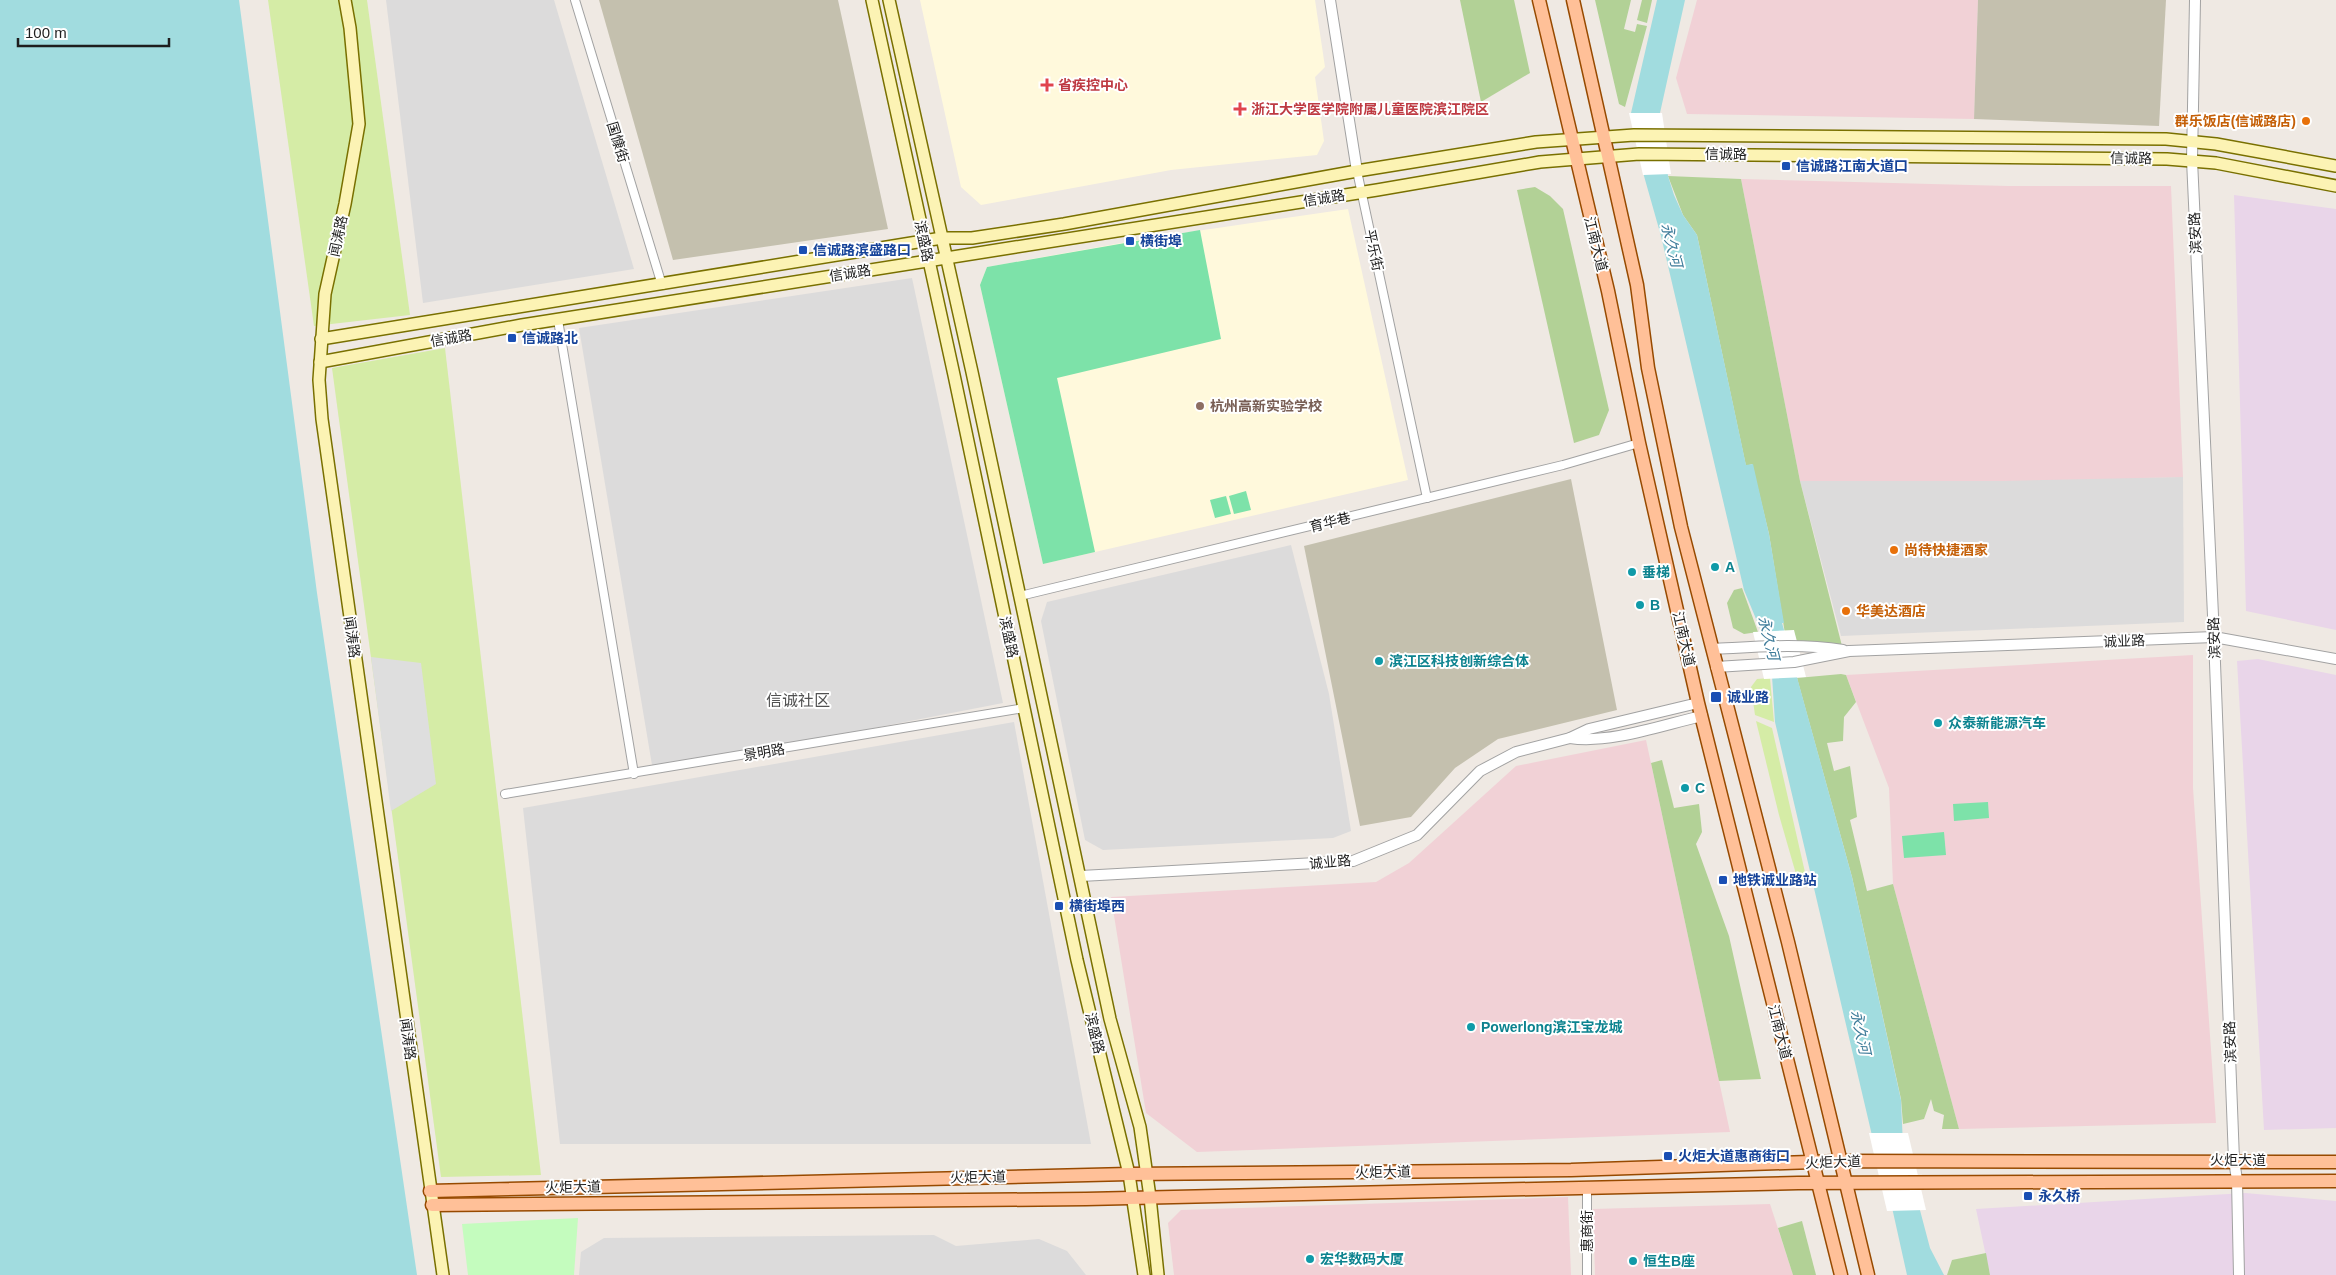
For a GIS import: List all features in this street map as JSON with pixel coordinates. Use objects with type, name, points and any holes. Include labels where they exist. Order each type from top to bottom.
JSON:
[{"type":"main road","name":"闻涛路","points":[[346,0],[359,124],[345,204],[325,294],[320,362],[322,418],[443,1275]]},
{"type":"main road","name":"滨盛路","points":[[872,0],[1077,960],[1129,1174],[1144,1275]]},
{"type":"main road","name":"滨盛路","points":[[889,0],[1081,876],[1110,1019],[1140,1127],[1158,1275]]},
{"type":"main road","name":"江南大道","points":[[1540,0],[1608,291],[1698,703],[1841,1275]]},
{"type":"main road","name":"江南大道","points":[[1573,0],[1637,285],[1648,368],[1682,528],[1716,667],[1784,924],[1868,1275]]},
{"type":"main road","name":"信诚路","points":[[321,339],[942,238],[972,238],[1055,226],[1357,171],[1536,142],[1634,135],[2192,140],[2336,166]]},
{"type":"main road","name":"信诚路","points":[[320,362],[558,320],[1540,162],[1639,154],[2192,160],[2336,186]]},
{"type":"main road","name":"火炬大道","points":[[430,1191],[1129,1174],[1571,1170],[1842,1161],[2234,1160],[2336,1162]]},
{"type":"main road","name":"火炬大道","points":[[432,1205],[1150,1197],[1818,1183],[2336,1181]]},
{"type":"street","name":"国慷街","points":[[575,0],[662,284]]},
{"type":"street","name":"平乐街","points":[[1330,0],[1357,171],[1427,498]]},
{"type":"street","name":"滨安路","points":[[2195,0],[2192,160],[2214,637],[2234,1160],[2237,1180],[2239,1275]]},
{"type":"street","points":[[558,320],[634,774]]},
{"type":"street","name":"育华巷","points":[[1020,596],[1563,465],[1640,443]]},
{"type":"street","name":"诚业路","points":[[1716,667],[1806,661],[1849,651],[2214,637],[2336,659]]},
{"type":"street","name":"诚业路","points":[[1712,649],[1815,645],[1849,651]]},
{"type":"street","name":"诚业路","points":[[1081,876],[1353,861],[1417,836],[1480,771],[1516,752],[1570,738],[1589,729],[1698,703]]},
{"type":"street","name":"景明路","points":[[505,794],[1024,708]]},
{"type":"street","name":"诚业路","points":[[1570,738],[1585,740],[1614,736],[1702,716]]},
{"type":"street","name":"惠商街","points":[[1587,1187],[1587,1275]]},
{"type":"shaded area","points":[[386,0],[554,0],[634,269],[423,303]]},
{"type":"shaded area","points":[[599,0],[838,0],[888,229],[673,260]]},
{"type":"shaded area","name":"省疾控中心","points":[[920,0],[1315,0],[1325,67],[1315,77],[1324,141],[1317,155],[1171,170],[981,205],[961,187]]},
{"type":"shaded area","points":[[1697,0],[1978,0],[1974,119],[1687,114],[1676,78]]},
{"type":"shaded area","points":[[1978,0],[2166,0],[2159,126],[1974,119]]},
{"type":"shaded area","points":[[1741,179],[2008,186],[2171,186],[2183,477],[2002,481],[1800,481]]},
{"type":"shaded area","points":[[2234,195],[2336,209],[2336,630],[2246,611]]},
{"type":"shaded area","name":"杭州高新实验学校","points":[[1348,209],[1408,480],[1043,564],[980,285],[987,267],[1149,238]]},
{"type":"shaded area","points":[[912,278],[1003,703],[653,771],[579,328]]},
{"type":"shaded area","points":[[2183,477],[2184,622],[1841,636],[1800,481]]},
{"type":"shaded area","name":"滨江区科技创新综合体","points":[[1571,479],[1617,710],[1498,739],[1455,768],[1411,817],[1360,826],[1304,546]]},
{"type":"shaded area","points":[[1291,545],[1329,694],[1351,831],[1333,838],[1103,850],[1085,840],[1041,621],[1047,602]]},
{"type":"shaded area","points":[[2193,655],[2193,788],[2216,1123],[1959,1129],[1893,884],[1889,788],[1846,675]]},
{"type":"shaded area","points":[[371,657],[421,663],[436,784],[391,811]]},
{"type":"shaded area","points":[[2258,659],[2336,675],[2336,1128],[2264,1130],[2237,661]]},
{"type":"shaded area","points":[[1014,722],[1091,1144],[560,1144],[523,808]]},
{"type":"shaded area","points":[[1646,740],[1730,1132],[1197,1152],[1146,1113],[1111,897],[1376,882],[1409,863],[1516,766]]},
{"type":"shaded area","points":[[2245,1193],[2336,1201],[2336,1275],[1990,1275],[1976,1209]]},
{"type":"shaded area","points":[[1568,1197],[1571,1275],[1174,1275],[1168,1223],[1181,1210]]},
{"type":"shaded area","points":[[1770,1204],[1793,1275],[1595,1275],[1593,1209]]},
{"type":"shaded area","points":[[934,1235],[956,1246],[1039,1239],[1067,1251],[1086,1275],[579,1275],[581,1252],[604,1238]]},
{"type":"green space","points":[[268,0],[367,0],[410,315],[314,326]]},
{"type":"green space","points":[[1460,0],[1514,0],[1530,73],[1481,102]]},
{"type":"green space","points":[[1595,0],[1631,0],[1624,29],[1635,32],[1637,24],[1647,26],[1625,107],[1619,104]]},
{"type":"green space","points":[[1642,0],[1652,0],[1647,23],[1637,20]]},
{"type":"green space","points":[[1668,176],[1741,179],[1800,481],[1842,646],[1786,640],[1769,534],[1752,464],[1746,466],[1697,235],[1683,215]]},
{"type":"green space","points":[[1535,187],[1550,196],[1563,209],[1609,410],[1599,435],[1574,443],[1517,190]]},
{"type":"green space","points":[[1200,230],[1221,339],[1057,378],[1095,552],[1043,564],[980,285],[987,267]]},
{"type":"green space","points":[[445,348],[541,1175],[441,1177],[332,368]]},
{"type":"green space","points":[[1246,491],[1251,510],[1234,514],[1229,496]]},
{"type":"green space","points":[[1226,496],[1231,514],[1215,518],[1210,500]]},
{"type":"green space","points":[[1742,588],[1758,632],[1744,634],[1733,628],[1727,603],[1734,590]]},
{"type":"green space","points":[[1846,675],[1856,702],[1844,717],[1843,741],[1827,743],[1834,771],[1850,766],[1857,817],[1850,820],[1867,891],[1893,884],[1959,1129],[1942,1129],[1944,1115],[1934,1111],[1931,1099],[1924,1119],[1903,1124],[1901,1099],[1852,877],[1797,678]]},
{"type":"green space","points":[[1770,678],[1774,722],[1755,715],[1751,687],[1757,679]]},
{"type":"green space","points":[[1756,721],[1772,728],[1807,881],[1798,881],[1779,815]]},
{"type":"green space","points":[[1662,760],[1674,808],[1699,804],[1702,832],[1696,844],[1729,936],[1761,1079],[1719,1081],[1651,763]]},
{"type":"green space","points":[[1988,802],[1989,818],[1954,821],[1953,804]]},
{"type":"green space","points":[[1944,832],[1946,855],[1904,858],[1902,836]]},
{"type":"green space","points":[[578,1218],[574,1275],[468,1275],[462,1224]]},
{"type":"green space","points":[[1802,1221],[1816,1275],[1793,1275],[1778,1228]]},
{"type":"green space","points":[[1986,1253],[1990,1275],[1947,1275],[1952,1260]]},
{"type":"water","points":[[0,0],[239,0],[317,593],[417,1275],[0,1275]]},
{"type":"water","name":"永久河","points":[[1657,0],[1685,0],[1660,113],[1668,176],[1683,215],[1697,235],[1746,465],[1753,464],[1769,534],[1784,623],[1782,623],[1852,877],[1901,1100],[1903,1146],[1930,1248],[1944,1275],[1907,1275],[1891,1203],[1874,1144],[1775,722],[1772,676],[1761,631],[1744,590],[1661,236],[1644,176],[1631,113]]},
{"type":"pier","points":[[1629,113],[1662,113],[1671,174],[1643,175]]},
{"type":"pier","points":[[1794,630],[1806,677],[1764,679],[1753,632]]},
{"type":"pier","points":[[1869,1133],[1908,1133],[1926,1210],[1887,1211]]},
{"type":"place","name":"省疾控中心","points":[[1047,85]]},
{"type":"place","name":"浙江大学医学院附属儿童医院滨江院区","points":[[1240,109]]},
{"type":"place","name":"群乐饭店(信诚路店)","points":[[2306,121]]},
{"type":"place","name":"信诚路江南大道口","points":[[1786,166]]},
{"type":"place","name":"横街埠","points":[[1130,241]]},
{"type":"place","name":"信诚路滨盛路口","points":[[803,250]]},
{"type":"place","name":"信诚路北","points":[[512,338]]},
{"type":"place","name":"杭州高新实验学校","points":[[1200,406]]},
{"type":"place","name":"尚待快捷酒家","points":[[1894,550]]},
{"type":"place","name":"A","points":[[1715,567]]},
{"type":"place","name":"垂梯","points":[[1632,572]]},
{"type":"place","name":"B","points":[[1640,605]]},
{"type":"place","name":"华美达酒店","points":[[1846,611]]},
{"type":"place","name":"滨江区科技创新综合体","points":[[1379,661]]},
{"type":"place","name":"诚业路","points":[[1716,697]]},
{"type":"place","name":"众泰新能源汽车","points":[[1938,723]]},
{"type":"place","name":"C","points":[[1685,788]]},
{"type":"place","name":"地铁诚业路站","points":[[1723,880]]},
{"type":"place","name":"横街埠西","points":[[1059,906]]},
{"type":"place","name":"Powerlong滨江宝龙城","points":[[1471,1027]]},
{"type":"place","name":"火炬大道惠商街口","points":[[1668,1156]]},
{"type":"place","name":"永久桥","points":[[2028,1196]]},
{"type":"place","name":"宏华数码大厦","points":[[1310,1259]]},
{"type":"place","name":"恒生B座","points":[[1633,1261]]},
{"type":"district","name":"信诚社区","points":[[798,700]]}]
